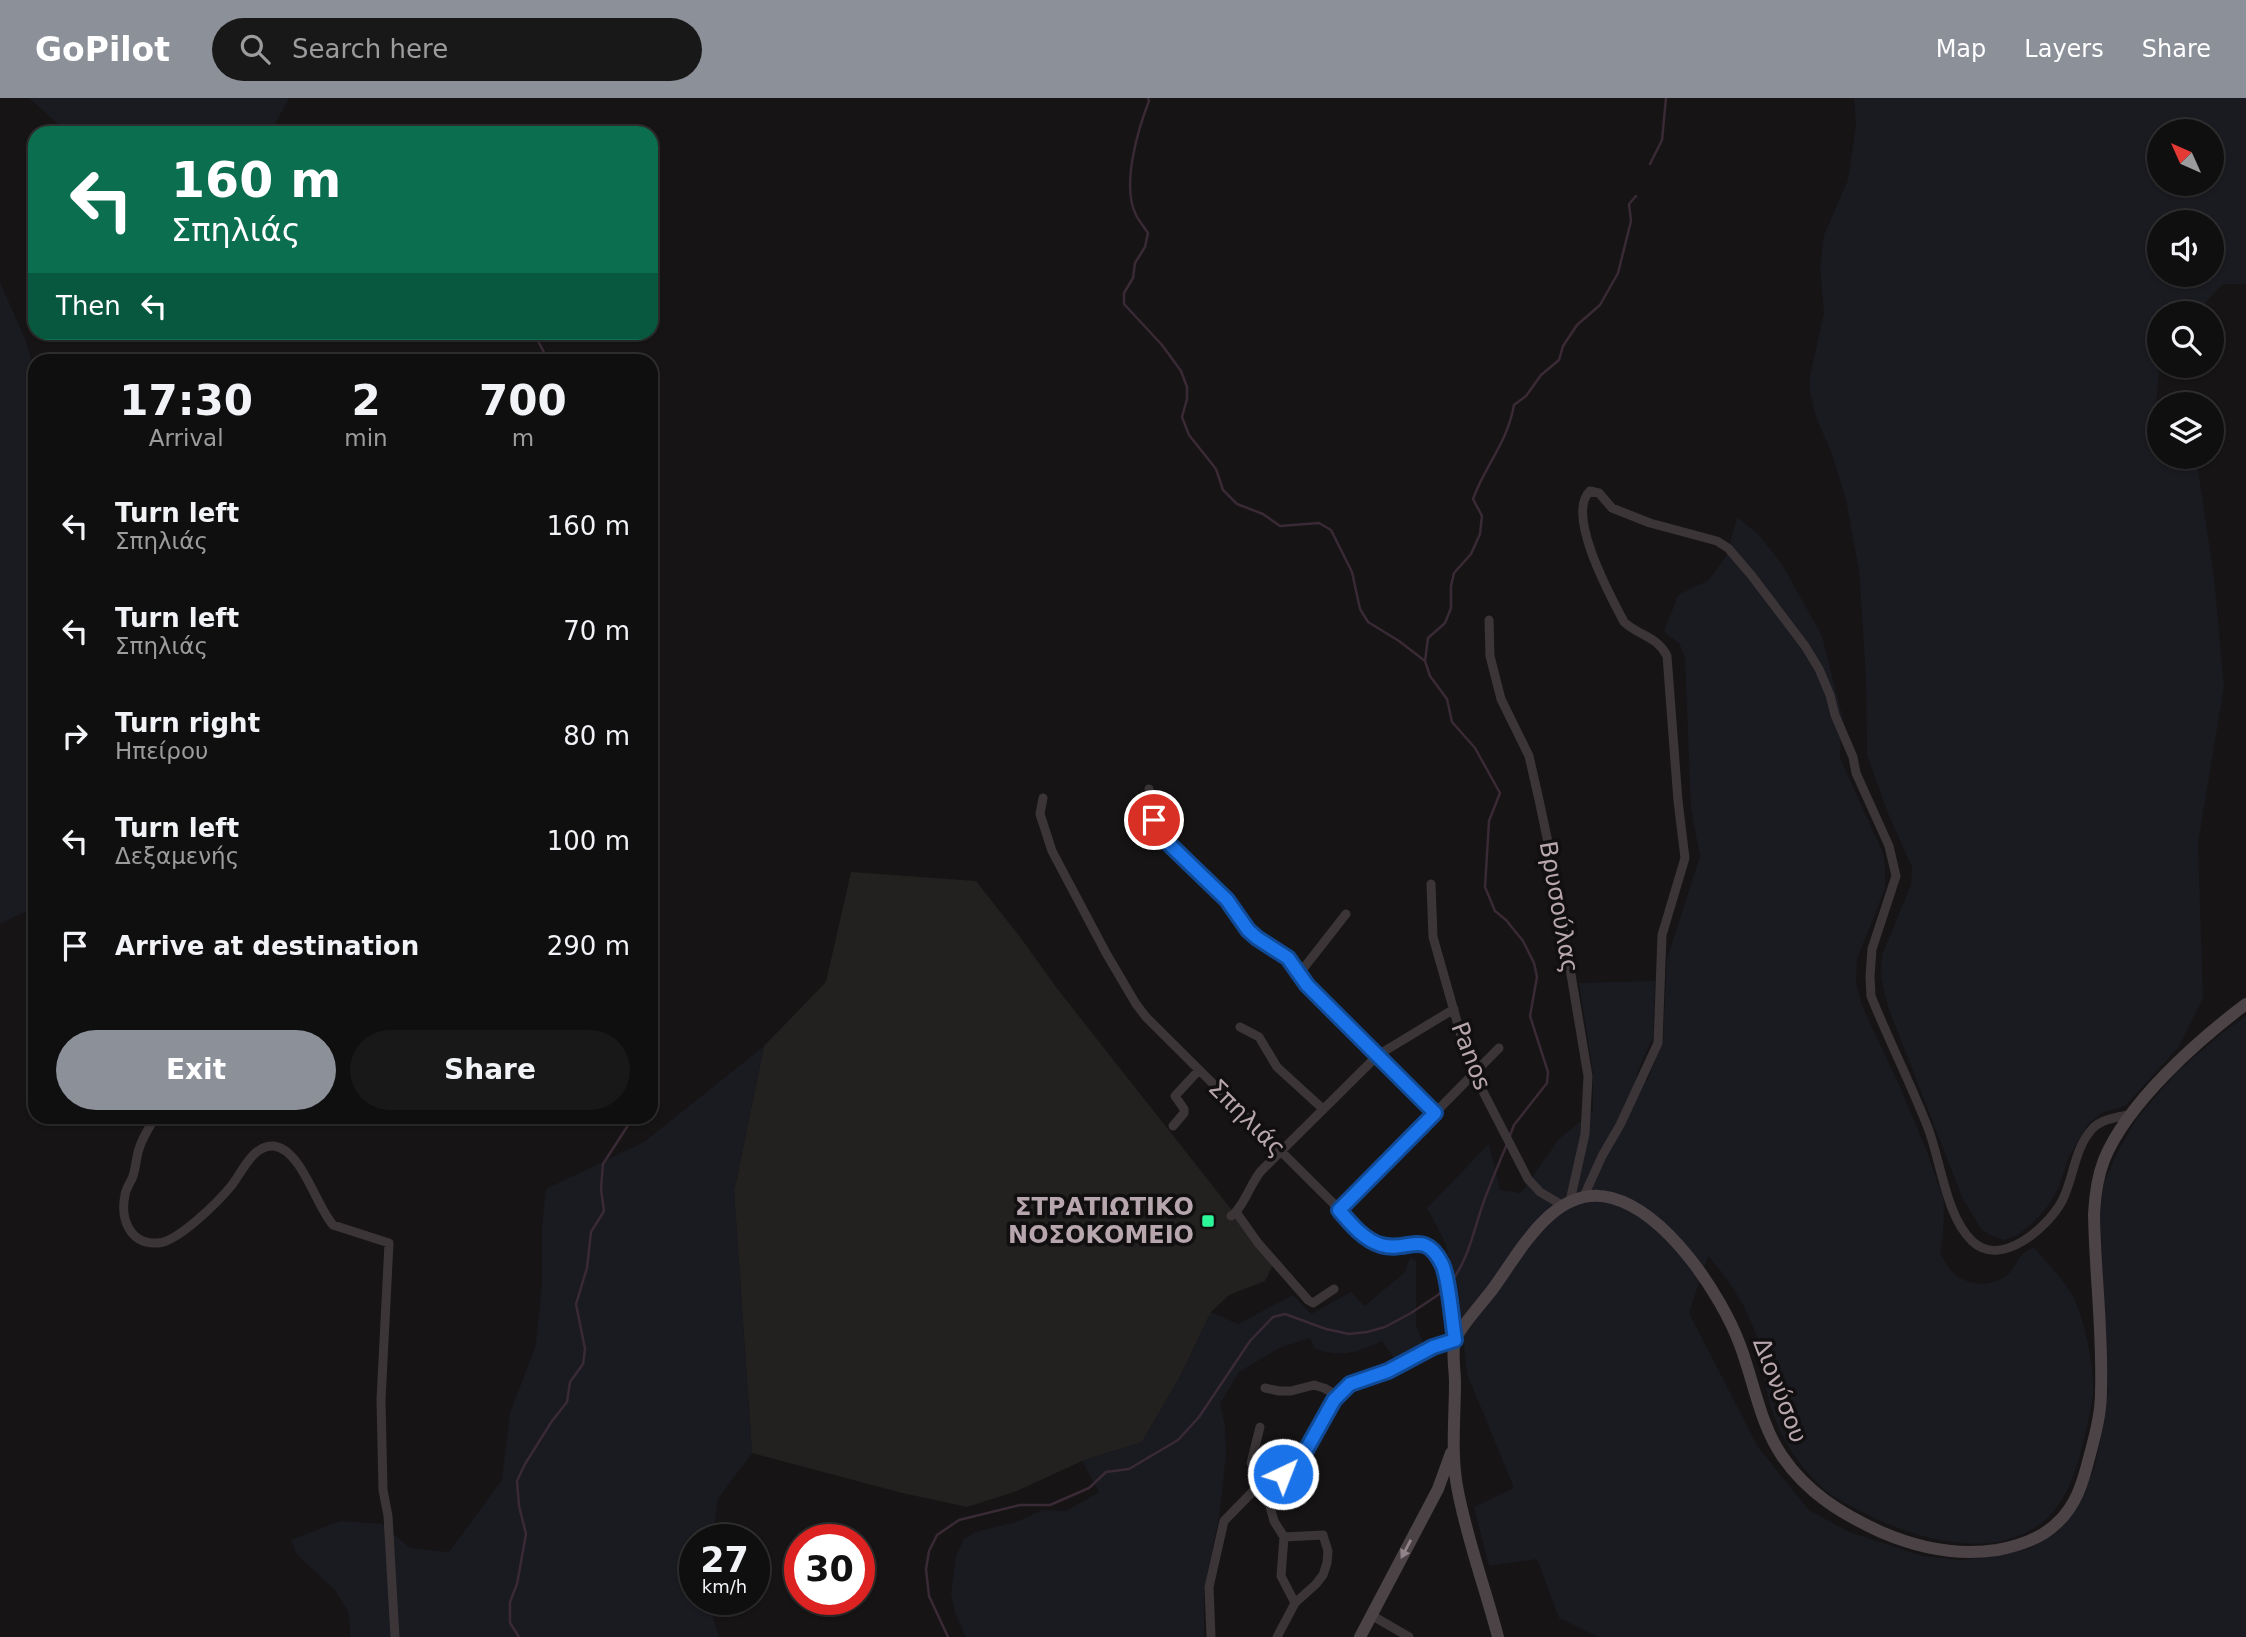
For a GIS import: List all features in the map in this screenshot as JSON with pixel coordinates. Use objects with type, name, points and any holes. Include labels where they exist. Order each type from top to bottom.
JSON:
[{"type":"main road","name":"Διονύσου","points":[[1455,1340],[1550,1215],[1566,1203],[1584,1196],[1614,1199],[1640,1210],[1658,1224],[1699,1271],[1740,1344],[1765,1421],[1777,1448],[1793,1471],[1820,1498],[1868,1526],[1909,1543],[1946,1551],[1984,1552],[2024,1543],[2045,1534],[2065,1515],[2084,1479],[2097,1426],[2102,1391],[2095,1195],[2107,1153],[2133,1114],[2181,1060],[2246,1004]]},
{"type":"main road","points":[[1455,1340],[1457,1486],[1498,1637]]},
{"type":"main road","points":[[1360,1637],[1438,1489],[1455,1443]]},
{"type":"main road","points":[[1438,1489],[1450,1482],[1457,1486]]},
{"type":"street","points":[[1584,1196],[1658,1043],[1662,935],[1685,858],[1667,656],[1658,642],[1630,628],[1620,615],[1597,566],[1587,538],[1582,506],[1585,495],[1590,491],[1599,493],[1612,508],[1650,523],[1717,541],[1728,548],[1805,646],[1819,669],[1853,757],[1856,773],[1889,846],[1896,876],[1872,949],[1871,996],[1928,1128],[1953,1210],[1970,1240],[1980,1248],[1992,1250],[2009,1249],[2026,1239],[2062,1202],[2078,1153],[2094,1128],[2104,1121],[2133,1114]]},
{"type":"street","name":"Βρυσούλας","points":[[1489,620],[1490,656],[1501,699],[1529,756],[1539,800],[1554,872],[1588,1076],[1585,1134],[1566,1203]]},
{"type":"street","points":[[1149,789],[1154,820],[1167,842],[1227,900],[1248,930],[1288,958],[1307,985],[1435,1113]]},
{"type":"street","name":"Σπηλιάς","points":[[1044,798],[1040,814],[1052,851],[1136,1004],[1363,1234],[1378,1245],[1398,1247],[1419,1242],[1431,1247],[1443,1266],[1455,1340]]},
{"type":"street","name":"Panos","points":[[1432,884],[1433,937],[1474,1074],[1528,1179],[1540,1192],[1566,1203]]},
{"type":"street","points":[[1299,974],[1346,914]]},
{"type":"street","points":[[1334,1289],[1314,1303],[1308,1300],[1234,1214],[1255,1179],[1378,1055],[1454,1009]]},
{"type":"street","points":[[1240,1027],[1259,1037],[1278,1067],[1324,1109]]},
{"type":"street","points":[[1339,1210],[1499,1048]]},
{"type":"street","points":[[1173,1126],[1184,1113],[1175,1096],[1199,1070]]},
{"type":"street","points":[[152,1124],[139,1147],[134,1175],[125,1194],[124,1221],[135,1237],[143,1242],[158,1243],[175,1237],[222,1195],[248,1161],[260,1151],[272,1146],[294,1158],[333,1225],[389,1243],[381,1400],[383,1490],[388,1516],[395,1637]]},
{"type":"street","points":[[1211,1637],[1209,1587],[1224,1521],[1263,1481],[1291,1469],[1301,1459],[1338,1396],[1350,1384],[1388,1371],[1433,1347],[1455,1340]]},
{"type":"street","points":[[1265,1388],[1291,1391],[1314,1385],[1338,1396]]},
{"type":"street","points":[[1260,1427],[1251,1462],[1263,1481],[1274,1521],[1284,1537],[1281,1576],[1295,1603]]},
{"type":"street","points":[[1277,1637],[1295,1603],[1316,1584],[1322,1574],[1328,1551],[1325,1538],[1320,1533],[1284,1537]]},
{"type":"street","points":[[1371,1615],[1409,1637]]},
{"type":"shaded area","points":[[29,98],[289,98],[274,126],[60,126]]},
{"type":"shaded area","points":[[1854,98],[2246,98],[2246,284],[2224,284],[2224,210],[2147,210],[2147,287],[2220,287],[2207,301],[2147,301],[2147,378],[2158,378],[2157,392],[2147,392],[2147,469],[2198,470],[2214,577],[2224,687],[2198,843],[2203,998],[2178,1048],[2125,1106],[2102,1113],[2088,1124],[2068,1159],[2058,1189],[2048,1206],[2018,1235],[2005,1240],[1981,1229],[1962,1197],[1888,1007],[1881,977],[1882,955],[1911,885],[1912,867],[1889,816],[1867,755],[1866,675],[1859,570],[1846,500],[1832,454],[1816,417],[1810,392],[1810,376],[1824,313],[1820,266],[1824,235],[1848,180],[1856,125]]},
{"type":"shaded area","points":[[0,282],[30,354],[28,910],[0,924]]},
{"type":"shaded area","points":[[1737,517],[1757,533],[1782,564],[1822,636],[1842,715],[1840,758],[1883,853],[1885,889],[1857,959],[1856,983],[1862,1006],[1901,1089],[1944,1201],[1940,1254],[1957,1276],[1969,1282],[1983,1284],[2002,1278],[2012,1270],[2023,1254],[2034,1247],[2069,1291],[2081,1318],[2091,1359],[2093,1395],[2075,1472],[2052,1513],[2032,1529],[2010,1539],[1960,1543],[1934,1539],[1886,1523],[1827,1492],[1795,1457],[1773,1415],[1760,1347],[1746,1310],[1725,1276],[1708,1256],[1689,1313],[1758,1447],[1809,1510],[1849,1532],[1923,1556],[1962,1560],[2031,1548],[2057,1532],[2076,1508],[2094,1469],[2104,1424],[2108,1391],[2100,1212],[2104,1182],[2137,1118],[2177,1072],[2246,1016],[2246,1637],[1599,1637],[1559,1618],[1537,1559],[1489,1566],[1474,1507],[1514,1488],[1467,1374],[1458,1286],[1444,1240],[1427,1208],[1489,1144],[1500,1190],[1521,1193],[1559,1139],[1593,1111],[1593,1073],[1579,983],[1655,981],[1653,1037],[1636,1075],[1647,1081],[1663,1041],[1667,959],[1700,856],[1691,809],[1685,658],[1679,643],[1664,632],[1678,595],[1709,580],[1727,555]]},
{"type":"shaded area","points":[[851,872],[976,881],[1273,1265],[1265,1281],[1229,1295],[1211,1312],[1181,1375],[1142,1442],[1082,1461],[1017,1491],[967,1507],[902,1493],[752,1453],[734,1191],[764,1046],[826,982]]},
{"type":"shaded area","points":[[764,1046],[734,1191],[752,1453],[718,1499],[714,1524],[679,1524],[679,1615],[712,1615],[719,1637],[350,1637],[349,1613],[334,1589],[297,1555],[291,1540],[340,1521],[382,1524],[410,1548],[449,1552],[502,1480],[510,1413],[536,1345],[542,1285],[542,1227],[546,1189],[644,1142]]},
{"type":"shaded area","points":[[1410,1257],[1416,1261],[1416,1326],[1425,1347],[1396,1361],[1382,1341],[1341,1354],[1314,1348],[1310,1338],[1279,1348],[1239,1372],[1220,1404],[1225,1426],[1226,1455],[1219,1518],[1204,1589],[1204,1637],[966,1637],[955,1613],[951,1593],[956,1556],[964,1539],[975,1532],[1016,1522],[1043,1510],[1066,1511],[1099,1492],[1082,1461],[1142,1442],[1181,1375],[1211,1312],[1238,1324],[1293,1295],[1311,1314],[1351,1292],[1365,1306],[1404,1273]]},
{"type":"waterway","points":[[1148,98],[1133,158],[1130,189],[1136,215],[1148,233],[1145,247],[1135,263],[1133,278],[1124,293],[1124,304],[1162,345],[1181,371],[1187,387],[1182,417],[1189,435],[1216,469],[1223,490],[1237,504],[1263,514],[1280,526],[1319,523],[1331,530],[1352,572],[1360,609],[1368,622],[1425,661]]},
{"type":"waterway","points":[[1650,164],[1662,140],[1666,98]]},
{"type":"waterway","points":[[1509,1138],[1514,1125],[1547,1083],[1548,1072],[1530,1016],[1537,977],[1534,963],[1523,941],[1495,911],[1485,887],[1489,821],[1500,793],[1475,748],[1452,722],[1447,699],[1430,676],[1425,661],[1428,638],[1445,623],[1451,608],[1454,573],[1471,554],[1480,534],[1482,516],[1473,499],[1501,443],[1514,405],[1526,396],[1541,375],[1559,360],[1563,346],[1577,325],[1600,305],[1618,273],[1631,221],[1629,204],[1636,196]]},
{"type":"waterway","points":[[537,340],[545,354]]},
{"type":"waterway","points":[[519,1637],[510,1623],[510,1602],[517,1584],[526,1534],[519,1506],[517,1481],[552,1421],[567,1402],[570,1382],[583,1364],[585,1349],[576,1304],[587,1268],[591,1232],[604,1211],[601,1189],[603,1164],[629,1124]]},
{"type":"waterway","points":[[1450,1283],[1466,1254],[1507,1144]]},
{"type":"waterway","points":[[948,1637],[929,1596],[926,1569],[929,1551],[937,1535],[959,1520],[1020,1505],[1050,1505],[1089,1488],[1106,1472],[1129,1469],[1178,1440],[1199,1417],[1250,1341],[1273,1317],[1285,1314],[1326,1329],[1349,1334],[1367,1332],[1385,1327],[1411,1313],[1445,1288]]},
{"type":"place","name":"ΣΤΡΑΤΙΩΤΙΚΟ ΝΟΣΟΚΟΜΕΙΟ","points":[[1208,1221]]},
{"type":"route","points":[[1154,820],[1167,842],[1227,900],[1248,930],[1288,958],[1307,985],[1435,1113],[1339,1210],[1378,1245],[1398,1247],[1419,1242],[1431,1247],[1443,1266],[1455,1340],[1433,1347],[1388,1371],[1350,1384],[1334,1400],[1301,1459],[1283,1474]]}]
